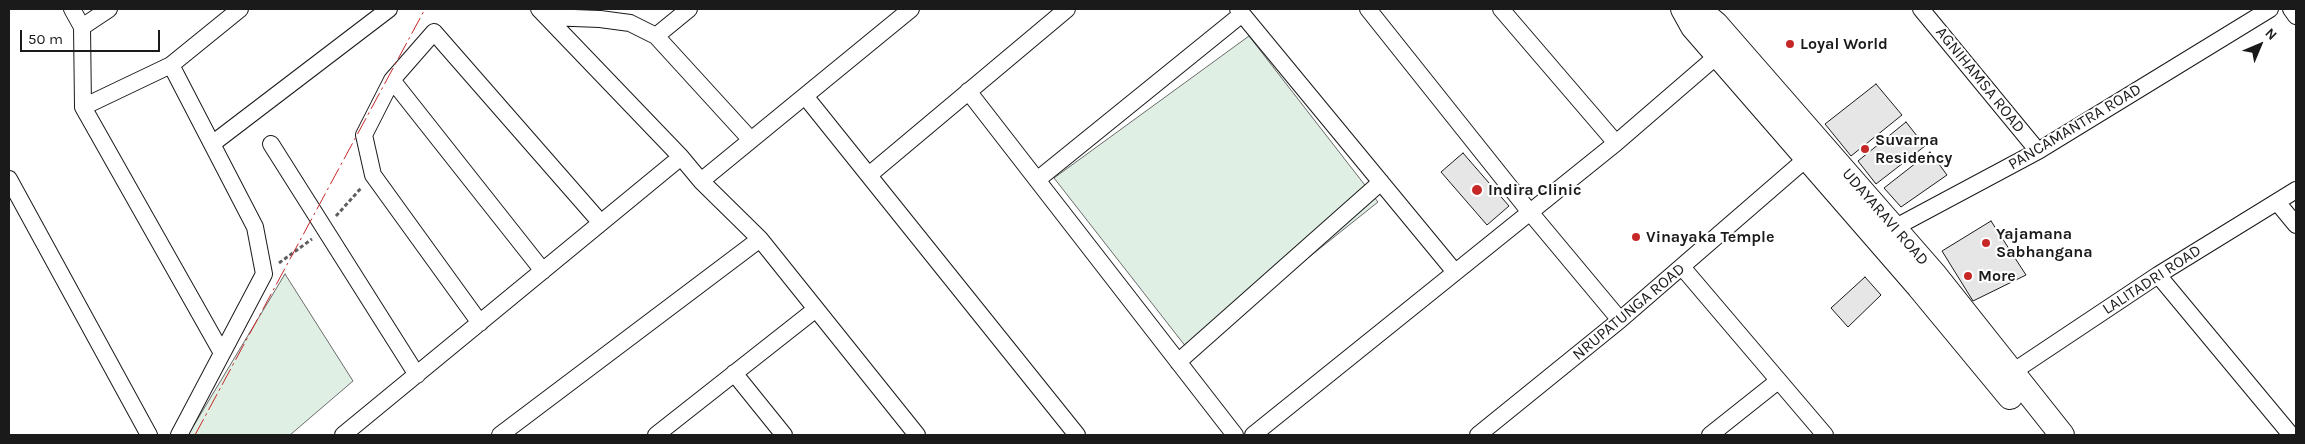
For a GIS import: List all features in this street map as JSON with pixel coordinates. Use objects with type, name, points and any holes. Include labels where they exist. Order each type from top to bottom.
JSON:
[{"type":"street","points":[[72,9],[82,27],[83,107],[222,353]]},
{"type":"street","points":[[82,27],[108,9]]},
{"type":"street","points":[[83,107],[171,65],[240,9]]},
{"type":"street","points":[[212,144],[389,9]]},
{"type":"street","points":[[656,36],[689,9]]},
{"type":"street","points":[[701,181],[911,9]]},
{"type":"street","points":[[869,175],[1067,9]]},
{"type":"street","points":[[1368,9],[1529,211],[1620,320]]},
{"type":"street","points":[[1502,9],[1616,143]]},
{"type":"street","name":"UDAYARAVI ROAD","points":[[1683,9],[1694,27],[1718,55],[1814,152],[1886,234],[2041,435]]},
{"type":"street","name":"UDAYARAVI ROAD","points":[[1698,9],[1716,24],[1814,152]]},
{"type":"street","name":"PANCAMANTRA ROAD","points":[[1886,234],[2038,151],[2270,9]]},
{"type":"street","points":[[2291,9],[2296,16]]},
{"type":"street","points":[[1037,180],[1240,11],[1454,272]]},
{"type":"street","name":"AGNIHAMSA ROAD","points":[[1928,11],[2038,151]]},
{"type":"street","points":[[543,13],[630,23],[656,36],[751,140]]},
{"type":"street","points":[[543,13],[701,181],[760,239],[917,435]]},
{"type":"street","points":[[480,323],[372,176],[364,135],[392,80],[434,32],[601,223]]},
{"type":"street","points":[[1253,435],[1529,211],[1616,143],[1718,55]]},
{"type":"street","points":[[171,65],[255,227],[264,274],[179,435]]},
{"type":"street","points":[[392,80],[543,271]]},
{"type":"street","points":[[968,91],[1235,435]]},
{"type":"street","points":[[805,96],[1077,435]]},
{"type":"street","points":[[271,144],[417,375]]},
{"type":"street","name":"NRUPATUNGA ROAD","points":[[1478,435],[1620,320],[1814,152]]},
{"type":"street","points":[[346,434],[681,158]]},
{"type":"street","points":[[9,179],[149,435]]},
{"type":"street","points":[[1178,362],[1380,182]]},
{"type":"street","name":"LALITADRI ROAD","points":[[2011,373],[2158,275],[2296,190]]},
{"type":"street","points":[[2277,202],[2296,225]]},
{"type":"street","name":"UDAYARAVI ROAD","points":[[1886,234],[1935,275],[2062,435]]},
{"type":"street","points":[[500,435],[760,239]]},
{"type":"street","points":[[1682,267],[1825,435]]},
{"type":"street","points":[[2158,275],[2291,435]]},
{"type":"street","points":[[656,435],[816,309]]},
{"type":"street","points":[[734,374],[784,435]]},
{"type":"street","points":[[1710,435],[1778,380]]},
{"type":"path","points":[[264,274],[324,230],[372,176]]},
{"type":"green space","points":[[1249,36],[1378,202],[1190,352],[1054,178]]},
{"type":"green space","points":[[285,274],[353,381],[290,435],[188,435]]},
{"type":"building","points":[[1876,84],[1902,115],[1851,156],[1825,124]]},
{"type":"building","points":[[1906,122],[1925,146],[1876,184],[1858,161]]},
{"type":"building","points":[[1930,152],[1947,175],[1901,207],[1884,188]]},
{"type":"building","points":[[1463,153],[1509,206],[1487,225],[1441,172]]},
{"type":"building","points":[[1991,221],[2026,275],[1973,301],[1942,251]]},
{"type":"building","points":[[1865,277],[1881,295],[1848,327],[1831,308]]},
{"type":"power","points":[[195,435],[425,9]]},
{"type":"place","name":"Loyal World","points":[[1790,44]]},
{"type":"place","name":"Suvarna Residency","points":[[1865,149]]},
{"type":"place","name":"Indira Clinic","points":[[1477,190]]},
{"type":"place","name":"Vinayaka Temple","points":[[1636,237]]},
{"type":"place","name":"Yajamana Sabhangana","points":[[1986,243]]},
{"type":"place","name":"More","points":[[1968,276]]}]
